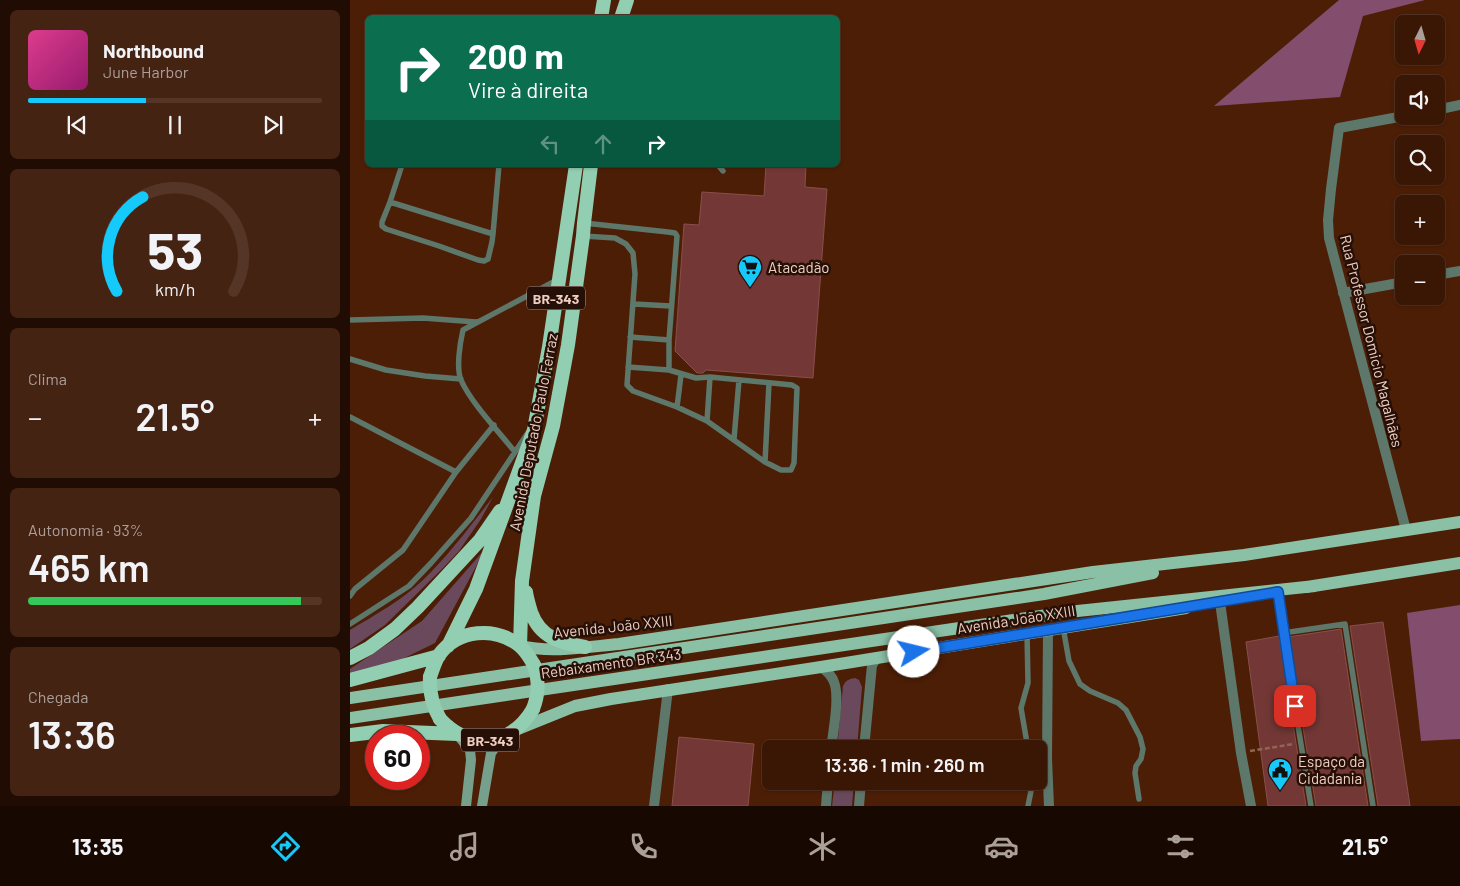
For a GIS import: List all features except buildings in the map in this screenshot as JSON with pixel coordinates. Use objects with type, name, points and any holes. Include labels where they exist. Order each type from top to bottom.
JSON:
[{"type":"highway","points":[[602,15],[604,0]]},
{"type":"highway","points":[[622,15],[627,0]]},
{"type":"highway","name":"Avenida Deputado Paulo Ferraz","points":[[443,651],[476,589],[538,417],[576,167]]},
{"type":"highway","name":"Avenida Deputado Paulo Ferraz","points":[[520,646],[522,581],[534,496],[553,426],[568,345],[591,167]]},
{"type":"highway","points":[[350,658],[369,648],[395,629],[418,607],[480,540],[511,493]]},
{"type":"highway","points":[[534,496],[526,580],[527,599],[532,616],[545,634],[567,644],[585,647]]},
{"type":"highway","name":"BR-343","points":[[476,633],[492,633],[507,637],[520,646],[528,654],[537,676],[537,698],[528,718],[512,732],[490,740],[474,740],[458,734],[448,727],[434,709],[429,688],[434,664],[443,651],[461,637],[476,633]]},
{"type":"highway","name":"BR-343","points":[[350,680],[443,651]]},
{"type":"highway","name":"BR-343","points":[[350,735],[383,731],[458,734]]},
{"type":"main road","name":"Avenida João XXIII","points":[[851,623],[1044,594],[1244,555],[1460,522]]},
{"type":"main road","name":"Avenida João XXIII","points":[[520,646],[541,649],[619,644],[1093,572],[1244,555]]},
{"type":"main road","name":"Avenida João XXIII","points":[[512,732],[575,706],[611,698],[821,667],[1460,563]]},
{"type":"main road","name":"Avenida João XXIII","points":[[876,640],[1068,612],[1315,586]]},
{"type":"main road","name":"Rebaixamento BR 343","points":[[350,698],[851,623]]},
{"type":"main road","name":"Rebaixamento BR 343","points":[[350,718],[876,640]]},
{"type":"main road","points":[[482,806],[491,753],[512,732]]},
{"type":"main road","points":[[458,734],[470,750],[472,760],[466,806]]},
{"type":"street","points":[[1445,108],[1460,105]]},
{"type":"street","name":"Rua Professor Domicio Magalhães","points":[[1395,118],[1340,128],[1328,220],[1329,238],[1406,530]]},
{"type":"street","points":[[1445,274],[1460,271]]},
{"type":"street","points":[[1343,293],[1395,284]]},
{"type":"street","points":[[1220,602],[1241,753],[1252,806]]},
{"type":"street","points":[[1048,630],[1047,759],[1049,806]]},
{"type":"street","points":[[865,740],[872,665],[877,658]]},
{"type":"street","points":[[821,667],[828,672],[834,681],[836,693],[832,740]]},
{"type":"street","points":[[654,806],[668,690]]},
{"type":"street","points":[[826,806],[827,790]]},
{"type":"street","points":[[859,806],[860,790]]},
{"type":"lane","points":[[401,167],[382,226],[386,229],[484,261],[488,259],[492,242],[499,167]]},
{"type":"lane","points":[[720,167],[724,171]]},
{"type":"lane","points":[[390,202],[493,234]]},
{"type":"lane","points":[[583,229],[615,238],[626,244],[633,253],[635,274],[634,304],[628,367],[628,385],[633,391],[677,407],[707,421],[765,462],[781,470],[791,470],[794,463],[797,388],[792,385],[770,382],[710,377],[696,378],[669,370],[628,367]]},
{"type":"lane","points":[[583,229],[668,232],[677,236],[671,306],[669,370]]},
{"type":"lane","points":[[516,452],[475,402],[461,379],[459,348],[463,330],[559,279]]},
{"type":"lane","points":[[634,304],[671,306]]},
{"type":"lane","points":[[350,320],[423,318],[476,322]]},
{"type":"lane","points":[[630,337],[669,340]]},
{"type":"lane","points":[[350,359],[386,370],[461,379]]},
{"type":"lane","points":[[677,407],[681,374]]},
{"type":"lane","points":[[707,421],[710,377]]},
{"type":"lane","points":[[734,439],[739,380]]},
{"type":"lane","points":[[765,462],[770,382]]},
{"type":"lane","points":[[350,417],[456,472]]},
{"type":"lane","name":"Avenida Deputado Paulo Ferraz","points":[[350,624],[409,586],[431,563],[471,518],[538,417]]},
{"type":"lane","points":[[350,596],[355,589],[403,550],[456,472],[494,425]]},
{"type":"lane","points":[[1278,592],[1310,806]]},
{"type":"lane","points":[[1283,633],[1345,624],[1373,806]]},
{"type":"lane","points":[[1063,627],[1069,661],[1080,684],[1090,691],[1118,703],[1126,710],[1140,737],[1143,748],[1141,760],[1136,766],[1135,773],[1139,798]]},
{"type":"lane","points":[[1026,740],[1021,708],[1028,683],[1027,633]]},
{"type":"lane","points":[[1028,806],[1032,790]]},
{"type":"path","points":[[1241,753],[1301,743]]},
{"type":"shaded area","points":[[1339,0],[1425,0],[1363,16],[1340,97],[1214,106]]},
{"type":"shaded area","points":[[493,497],[481,519],[459,551],[385,625],[350,649],[350,630],[397,601],[423,580],[451,550]]},
{"type":"shaded area","points":[[486,548],[435,643],[384,668],[350,674],[350,669],[422,621]]},
{"type":"shaded area","points":[[1460,605],[1460,739],[1421,741],[1407,613]]},
{"type":"shaded area","points":[[855,678],[859,680],[862,687],[858,740],[838,740],[843,686],[848,680]]},
{"type":"shaded area","points":[[834,790],[853,790],[852,806],[832,806]]},
{"type":"place","name":"Atacadão","points":[[750,288]]},
{"type":"place","name":"Espaço da Cidadania","points":[[1280,791]]},
{"type":"route","points":[[914,652],[1278,592],[1295,706]]}]
